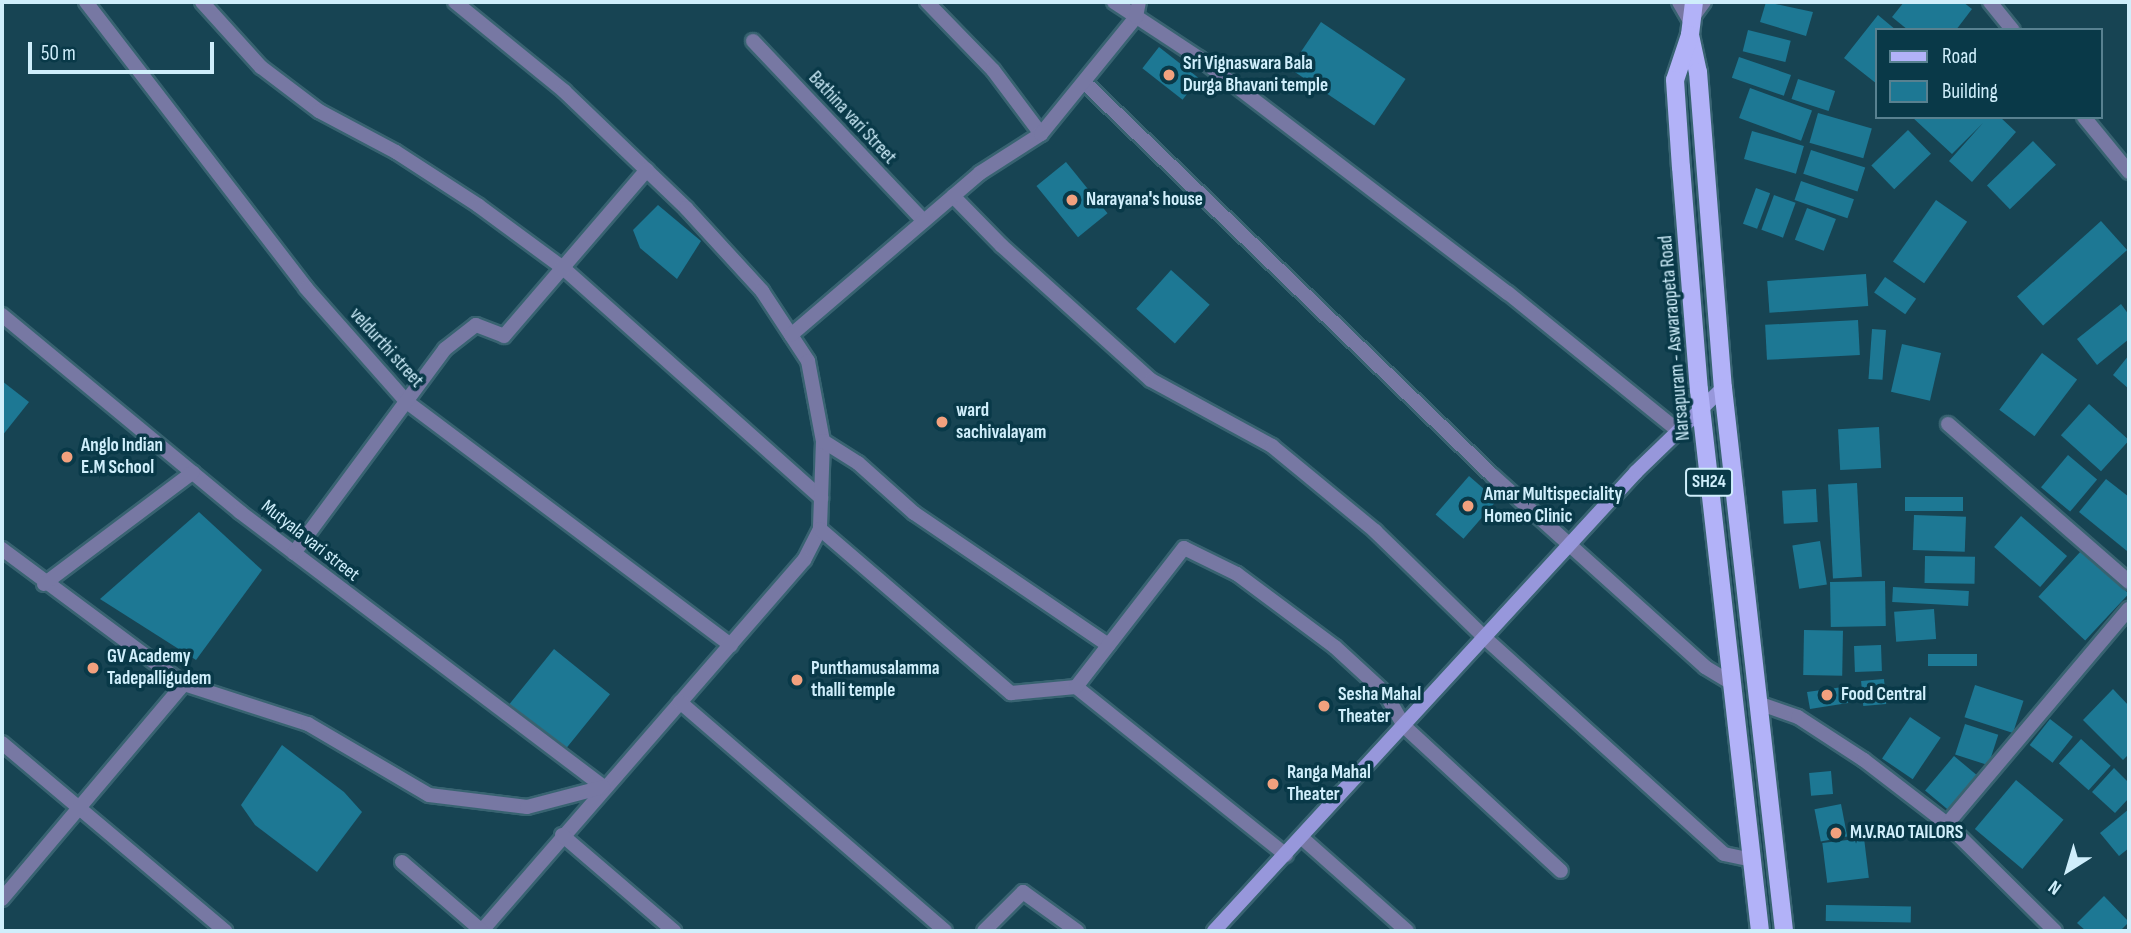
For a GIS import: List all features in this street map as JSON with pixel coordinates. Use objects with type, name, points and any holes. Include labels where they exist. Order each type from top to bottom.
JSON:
[{"type":"main road","name":"Narsapuram - Aswaraopeta Road","points":[[1694,2],[1690,28],[1675,80],[1701,408],[1760,931]]},
{"type":"main road","name":"Narsapuram - Aswaraopeta Road","points":[[1690,28],[1698,72],[1723,388],[1784,931]]},
{"type":"main road","points":[[1214,931],[1677,430],[1723,388]]},
{"type":"street","name":"veldurthi street","points":[[86,2],[306,288],[407,402],[731,645]]},
{"type":"street","points":[[202,2],[261,67],[319,111],[396,152],[479,206],[562,268],[821,498]]},
{"type":"street","points":[[402,862],[482,931],[603,787],[804,560],[820,529],[822,441],[808,361],[762,291],[647,170],[564,91],[455,2]]},
{"type":"street","points":[[927,2],[993,70],[1041,134]]},
{"type":"street","points":[[1114,2],[1199,58],[1423,228],[1677,430]]},
{"type":"street","points":[[791,335],[980,173],[1041,134],[1086,84],[1136,17],[1139,2]]},
{"type":"street","points":[[1678,2],[1690,28]]},
{"type":"street","points":[[1690,28],[1704,2]]},
{"type":"street","points":[[1990,2],[2011,28]]},
{"type":"street","name":"Bathina vari Street","points":[[753,41],[924,221]]},
{"type":"street","points":[[1086,84],[1383,374],[1568,547],[1705,667],[1730,682]]},
{"type":"street","points":[[2086,119],[2129,172]]},
{"type":"street","points":[[293,553],[445,349],[476,325],[505,336],[647,170]]},
{"type":"street","points":[[953,196],[1012,255],[1150,380],[1272,446],[1376,531],[1485,638],[1724,854],[1753,860]]},
{"type":"street","name":"Mutyala vari street","points":[[2,314],[293,553],[603,787]]},
{"type":"street","points":[[1948,424],[2129,582]]},
{"type":"street","points":[[822,441],[858,464],[914,513],[1108,645]]},
{"type":"street","points":[[44,584],[193,472]]},
{"type":"street","points":[[820,529],[1012,693],[1076,687],[1286,855]]},
{"type":"street","points":[[1076,687],[1184,548],[1237,574],[1335,647],[1385,693],[1405,727],[1561,871]]},
{"type":"street","points":[[2,549],[44,584],[184,684],[308,724],[429,795],[527,807],[603,787]]},
{"type":"street","points":[[1947,824],[2129,609]]},
{"type":"street","points":[[2,899],[184,684]]},
{"type":"street","points":[[680,702],[945,931]]},
{"type":"street","points":[[1758,703],[1798,717],[1864,760],[1947,824],[2055,931]]},
{"type":"street","points":[[2,743],[225,931]]},
{"type":"street","points":[[562,835],[674,931]]},
{"type":"street","points":[[1302,838],[1407,931]]},
{"type":"street","points":[[984,931],[1023,892],[1077,931]]},
{"type":"building","points":[[1766,2],[1813,12],[1806,36],[1760,22]]},
{"type":"building","points":[[1904,2],[1963,2],[1972,9],[1958,28],[1906,28],[1892,17]]},
{"type":"building","points":[[1878,15],[1894,28],[1876,28],[1876,83],[1844,58]]},
{"type":"building","points":[[1321,22],[1406,79],[1374,125],[1290,68]]},
{"type":"building","points":[[1748,30],[1791,41],[1785,62],[1743,51]]},
{"type":"building","points":[[1159,47],[1199,78],[1183,100],[1142,68]]},
{"type":"building","points":[[1739,57],[1791,75],[1784,96],[1732,78]]},
{"type":"building","points":[[1798,79],[1835,91],[1829,111],[1792,99]]},
{"type":"building","points":[[1750,88],[1812,111],[1801,141],[1739,118]]},
{"type":"building","points":[[1818,113],[1872,128],[1863,158],[1809,143]]},
{"type":"building","points":[[1914,119],[2002,119],[2016,132],[1972,182],[1949,161],[1983,123],[1952,154]]},
{"type":"building","points":[[1908,130],[1931,154],[1894,189],[1871,165]]},
{"type":"building","points":[[1752,131],[1804,146],[1796,174],[1744,159]]},
{"type":"building","points":[[2033,141],[2056,165],[2010,209],[1987,185]]},
{"type":"building","points":[[1811,150],[1865,168],[1857,191],[1803,174]]},
{"type":"building","name":"Narayana's house","points":[[1066,162],[1108,213],[1078,237],[1036,186]]},
{"type":"building","points":[[1801,181],[1854,199],[1847,218],[1794,200]]},
{"type":"building","points":[[1756,188],[1770,193],[1757,229],[1743,224]]},
{"type":"building","points":[[1774,195],[1796,203],[1783,238],[1761,230]]},
{"type":"building","points":[[1936,200],[1967,222],[1924,283],[1893,261]]},
{"type":"building","points":[[658,205],[701,241],[677,279],[640,248],[633,230]]},
{"type":"building","points":[[1807,208],[1836,219],[1824,251],[1795,240]]},
{"type":"building","points":[[2101,221],[2127,250],[2043,326],[2017,297]]},
{"type":"building","points":[[1171,270],[1210,305],[1175,343],[1136,309]]},
{"type":"building","points":[[1866,274],[1868,306],[1769,313],[1767,281]]},
{"type":"building","points":[[1885,277],[1916,299],[1905,314],[1874,293]]},
{"type":"building","points":[[2121,304],[2129,315],[2129,339],[2097,365],[2077,339]]},
{"type":"building","points":[[1858,320],[1860,355],[1767,360],[1765,325]]},
{"type":"building","points":[[1872,329],[1886,330],[1882,380],[1869,379]]},
{"type":"building","points":[[1902,344],[1941,353],[1930,401],[1891,392]]},
{"type":"building","points":[[2042,353],[2077,379],[2034,436],[1999,410]]},
{"type":"building","points":[[2129,355],[2129,389],[2113,375]]},
{"type":"building","points":[[2,381],[29,402],[2,436]]},
{"type":"building","points":[[2089,404],[2129,440],[2101,471],[2061,435]]},
{"type":"building","points":[[1879,427],[1881,468],[1840,470],[1838,429]]},
{"type":"building","points":[[2068,455],[2097,479],[2070,512],[2041,487]]},
{"type":"building","points":[[1469,476],[1497,500],[1463,539],[1436,514]]},
{"type":"building","points":[[2106,479],[2129,497],[2127,551],[2079,512]]},
{"type":"building","points":[[1857,483],[1862,577],[1833,578],[1828,485]]},
{"type":"building","points":[[1816,489],[1818,522],[1784,524],[1782,491]]},
{"type":"building","points":[[1905,497],[1963,497],[1963,511],[1905,511]]},
{"type":"building","points":[[199,512],[262,570],[196,660],[100,599]]},
{"type":"building","points":[[1914,515],[1966,517],[1965,552],[1913,550]]},
{"type":"building","points":[[2021,516],[2067,556],[2040,587],[1994,547]]},
{"type":"building","points":[[1820,541],[1827,584],[1799,589],[1792,545]]},
{"type":"building","points":[[2082,550],[2129,594],[2085,640],[2038,597]]},
{"type":"building","points":[[1925,556],[1975,557],[1975,584],[1925,583]]},
{"type":"building","points":[[1885,581],[1886,626],[1831,627],[1830,582]]},
{"type":"building","points":[[1893,587],[1969,591],[1968,606],[1892,602]]},
{"type":"building","points":[[1934,609],[1936,639],[1896,642],[1894,612]]},
{"type":"building","points":[[1804,630],[1843,631],[1842,676],[1803,675]]},
{"type":"building","points":[[1881,645],[1882,671],[1855,672],[1854,646]]},
{"type":"building","points":[[554,649],[610,694],[565,750],[509,705]]},
{"type":"building","points":[[1928,654],[1977,654],[1977,666],[1928,666]]},
{"type":"building","points":[[1884,679],[1886,704],[1863,706],[1861,681]]},
{"type":"building","points":[[1975,685],[2024,701],[2013,733],[1964,717]]},
{"type":"building","points":[[1850,686],[1848,703],[1810,709],[1807,692]]},
{"type":"building","points":[[2113,689],[2129,706],[2129,754],[2123,760],[2083,720]]},
{"type":"building","points":[[1910,717],[1941,738],[1913,779],[1882,758]]},
{"type":"building","points":[[2050,719],[2073,737],[2053,763],[2030,745]]},
{"type":"building","points":[[1965,724],[1998,735],[1988,765],[1955,754]]},
{"type":"building","points":[[2081,739],[2111,766],[2089,790],[2059,764]]},
{"type":"building","points":[[282,745],[344,792],[362,812],[317,872],[255,825],[241,805]]},
{"type":"building","points":[[1954,756],[1977,775],[1948,810],[1925,790]]},
{"type":"building","points":[[2114,768],[2129,783],[2129,798],[2115,813],[2092,792]]},
{"type":"building","points":[[1831,771],[1833,794],[1811,796],[1809,773]]},
{"type":"building","points":[[2016,780],[2063,820],[2022,869],[1975,829]]},
{"type":"building","points":[[1841,804],[1847,836],[1821,842],[1814,809]]},
{"type":"building","points":[[2129,809],[2129,848],[2119,856],[2100,833]]},
{"type":"building","points":[[1864,838],[1869,878],[1827,883],[1822,843]]},
{"type":"building","points":[[2104,896],[2129,922],[2120,931],[2086,931],[2077,923]]},
{"type":"building","points":[[1826,905],[1911,906],[1911,922],[1826,921]]},
{"type":"place","name":"Sri Vignaswara Bala Durga Bhavani temple","points":[[1169,75]]},
{"type":"place","name":"Narayana's house","points":[[1072,200]]},
{"type":"place","name":"ward sachivalayam","points":[[942,422]]},
{"type":"place","name":"Anglo Indian E.M School","points":[[67,457]]},
{"type":"place","name":"Amar Multispeciality Homeo Clinic","points":[[1468,506]]},
{"type":"place","name":"GV Academy Tadepalligudem","points":[[93,668]]},
{"type":"place","name":"Punthamusalamma thalli temple","points":[[797,680]]},
{"type":"place","name":"Food Central","points":[[1827,695]]},
{"type":"place","name":"Sesha Mahal Theater","points":[[1324,706]]},
{"type":"place","name":"Ranga Mahal Theater","points":[[1273,784]]},
{"type":"place","name":"M.V.RAO TAILORS","points":[[1836,833]]}]
